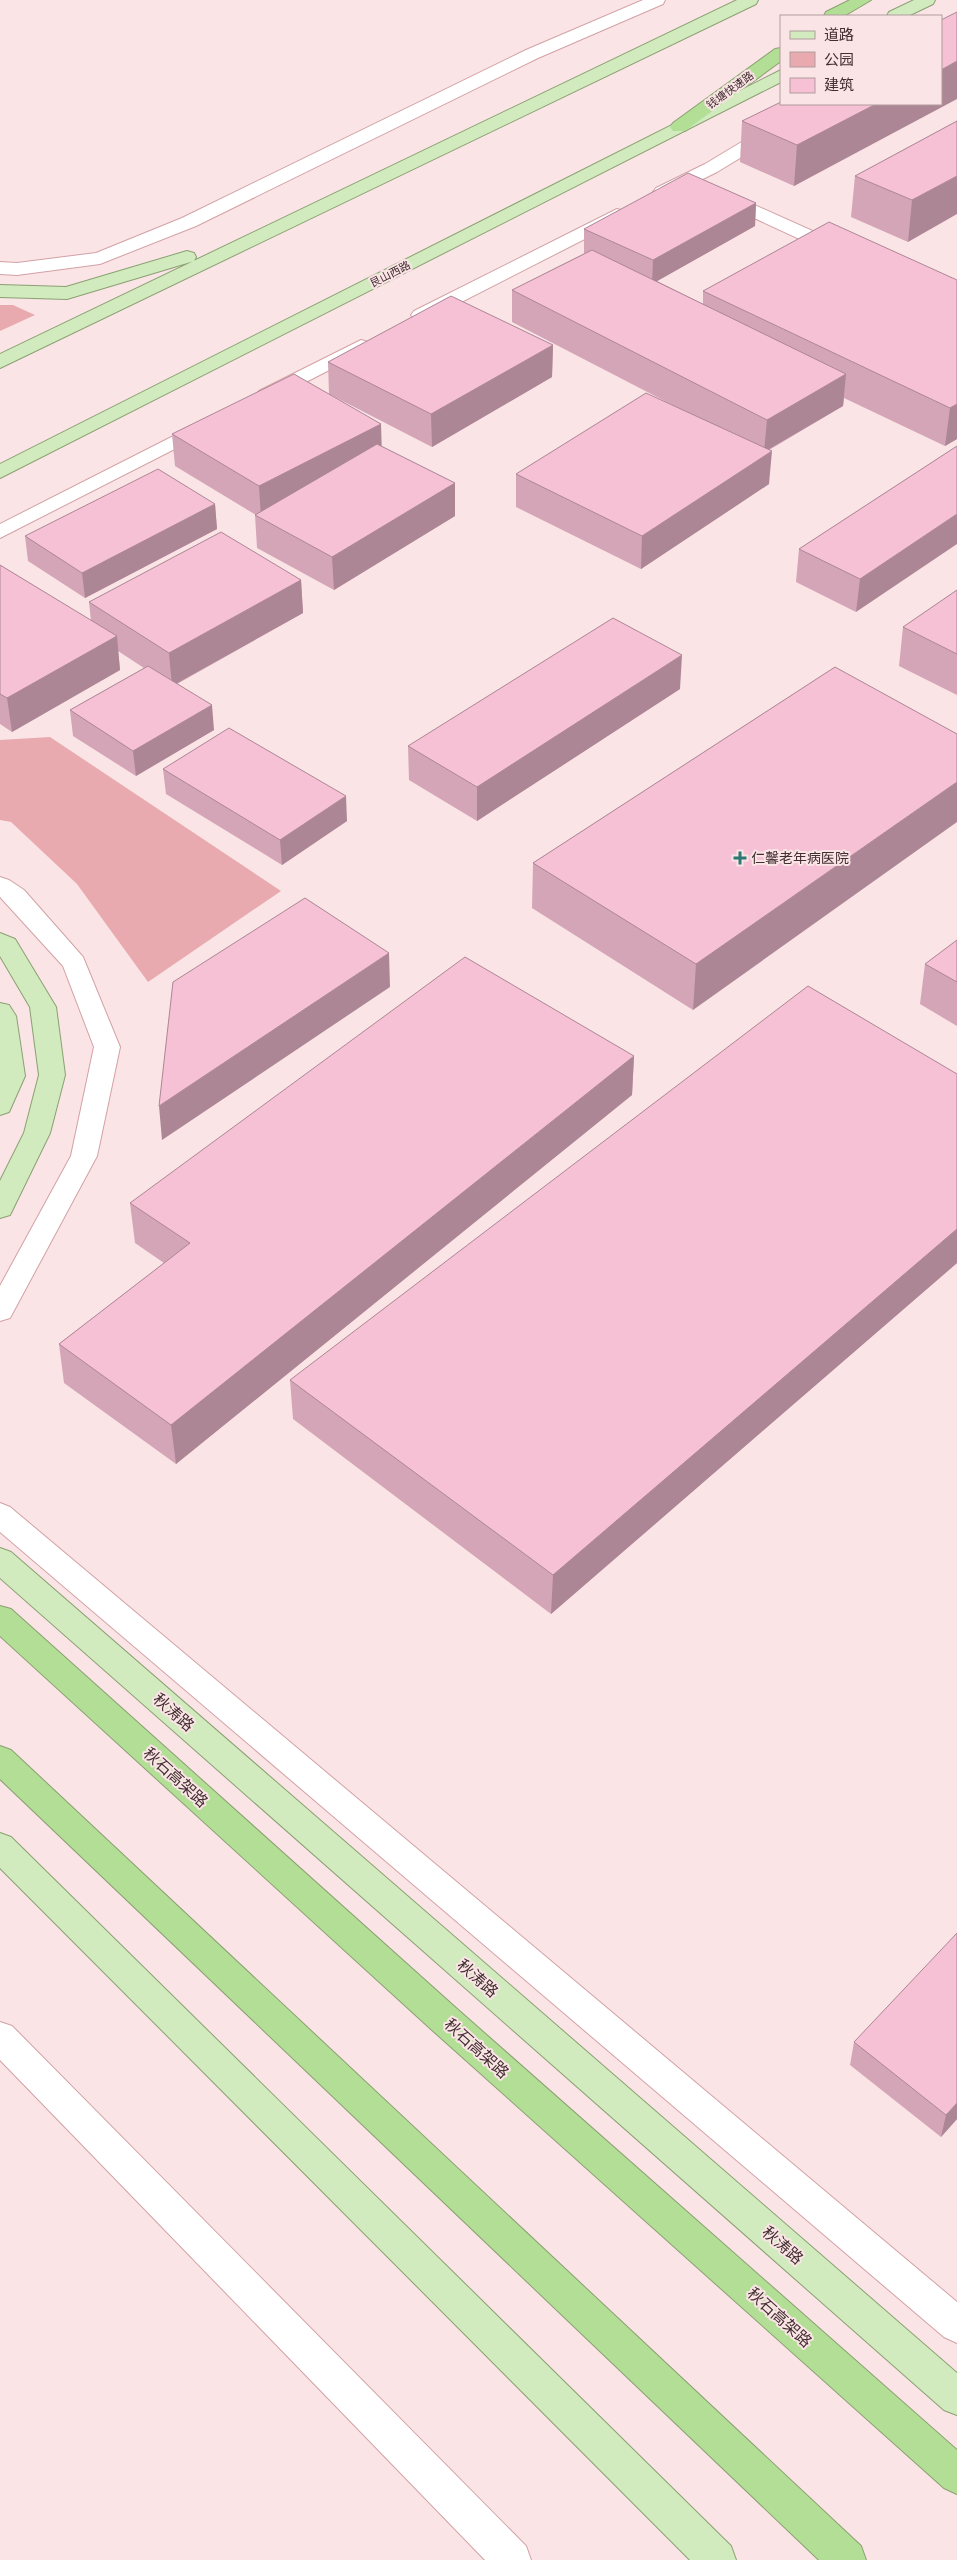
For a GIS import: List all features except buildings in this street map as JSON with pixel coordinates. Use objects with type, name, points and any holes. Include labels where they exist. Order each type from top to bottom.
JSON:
[{"type":"highway","points":[[834,15],[863,0]]},
{"type":"highway","name":"钱塘快速路","points":[[679,127],[780,54]]},
{"type":"highway","name":"秋石高架路","points":[[0,1618],[444,2019],[957,2475]]},
{"type":"highway","points":[[0,1759],[847,2560]]},
{"type":"main road","points":[[0,362],[750,0]]},
{"type":"main road","points":[[897,15],[927,0]]},
{"type":"main road","name":"艮山西路","points":[[0,472],[780,76]]},
{"type":"main road","points":[[0,291],[67,293],[267,232]]},
{"type":"main road","points":[[0,941],[6,945],[43,1007],[52,1075],[37,1133],[0,1208]]},
{"type":"main road","points":[[0,1012],[4,1016],[12,1076],[0,1106]]},
{"type":"main road","name":"秋涛路","points":[[0,1560],[957,2397]]},
{"type":"main road","points":[[0,1847],[717,2560]]},
{"type":"street","points":[[0,268],[17,269],[100,258],[180,226],[532,54],[657,0]]},
{"type":"street","points":[[403,324],[711,168],[815,105]]},
{"type":"street","points":[[686,180],[858,259]]},
{"type":"street","points":[[245,405],[377,338]]},
{"type":"street","points":[[0,532],[219,419]]},
{"type":"street","points":[[0,885],[15,896],[74,963],[107,1047],[84,1156],[0,1311]]},
{"type":"street","points":[[0,1515],[957,2325]]},
{"type":"street","points":[[0,2037],[512,2560]]},
{"type":"green space","points":[[0,305],[13,305],[35,315],[0,331]]},
{"type":"green space","points":[[50,737],[281,891],[148,982],[77,884],[11,822],[0,820],[0,740]]},
{"type":"place","name":"仁馨老年病医院","points":[[740,858]]}]
